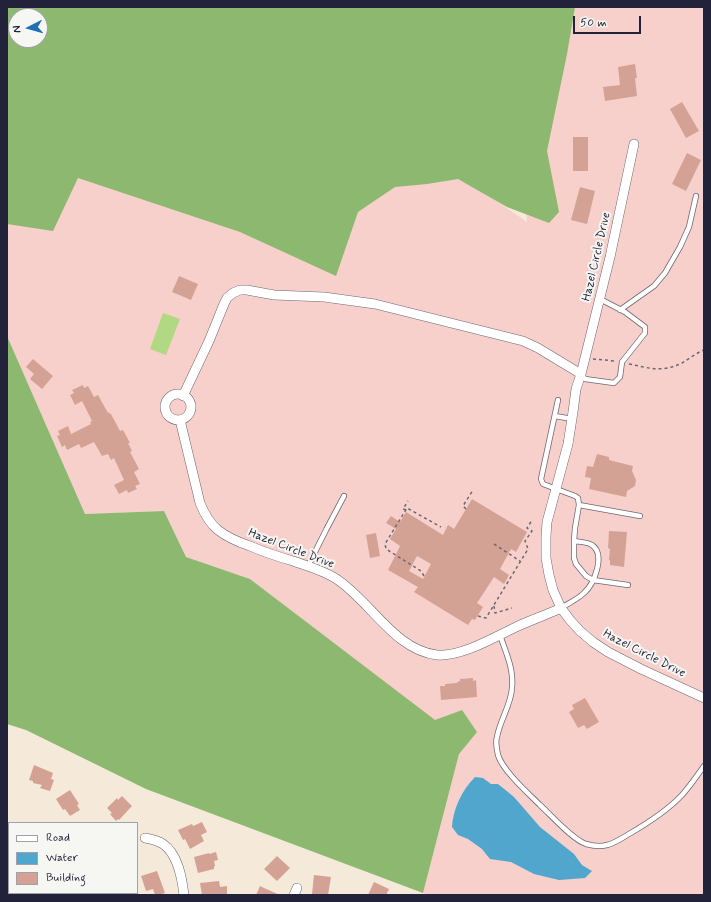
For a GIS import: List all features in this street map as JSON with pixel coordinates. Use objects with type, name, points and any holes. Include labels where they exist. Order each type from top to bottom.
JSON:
[{"type":"street","name":"Hazel Circle Drive","points":[[634,144],[610,257],[576,390],[568,444],[547,522],[546,558],[553,590],[561,608],[580,630],[608,652],[704,698]]},
{"type":"street","points":[[183,396],[227,298],[240,290],[274,295],[324,298],[375,304],[396,309],[523,341],[538,348],[581,374]]},
{"type":"street","points":[[172,395],[183,396],[189,401],[190,409],[187,416],[180,420],[172,419],[166,413],[165,404],[172,395]]},
{"type":"street","name":"Hazel Circle Drive","points":[[180,420],[200,502],[204,513],[217,530],[232,540],[319,570],[335,578],[400,639],[411,646],[436,654],[445,655],[456,653],[561,608]]},
{"type":"street","points":[[145,838],[155,840],[163,844],[174,856],[184,895]]},
{"type":"lane","points":[[620,310],[654,286],[665,273],[680,247],[689,227],[696,196]]},
{"type":"lane","points":[[581,374],[585,380],[614,383],[620,377],[622,362],[645,333],[645,327],[620,310],[600,299]]},
{"type":"lane","points":[[558,400],[541,479],[543,484],[578,498],[579,505],[574,541],[574,558],[576,564],[586,576],[593,580],[628,585]]},
{"type":"lane","points":[[555,416],[572,420]]},
{"type":"lane","points":[[308,566],[344,496]]},
{"type":"lane","points":[[579,505],[640,516]]},
{"type":"lane","points":[[561,608],[584,594],[589,588],[598,569],[598,552],[595,548],[588,543],[574,541]]},
{"type":"lane","points":[[500,635],[511,665],[513,677],[510,701],[496,738],[498,755],[508,773],[534,800],[577,839],[593,846],[607,845],[615,842],[646,824],[671,806],[689,787],[704,766]]},
{"type":"path","points":[[585,358],[622,362],[655,369],[670,368],[704,350]]},
{"type":"path","points":[[466,509],[463,506],[473,490]]},
{"type":"path","points":[[406,510],[403,508],[408,501]]},
{"type":"path","points":[[406,510],[407,508],[441,527]]},
{"type":"path","points":[[406,510],[385,544],[386,549],[421,571],[424,576]]},
{"type":"path","points":[[478,616],[486,618],[528,549],[525,541],[532,531],[527,528],[532,520]]},
{"type":"path","points":[[494,544],[520,561]]},
{"type":"path","points":[[494,606],[495,613],[512,608]]},
{"type":"shaded area","points":[[553,7],[704,7],[704,895],[429,895],[423,893],[459,754],[462,710],[435,721],[250,579],[186,557],[164,511],[85,514],[7,336],[7,191],[64,141],[450,169],[527,222],[521,150]]},
{"type":"green space","points":[[7,7],[575,7],[547,151],[559,212],[549,223],[507,207],[458,179],[395,187],[358,212],[336,276],[240,232],[78,178],[53,231],[7,224]]},
{"type":"green space","points":[[163,313],[180,319],[166,355],[150,349]]},
{"type":"green space","points":[[7,336],[85,514],[164,511],[186,557],[250,579],[435,720],[462,710],[477,732],[459,754],[423,893],[146,789],[26,730],[7,724]]},
{"type":"water","points":[[475,777],[483,778],[491,784],[498,784],[514,797],[540,827],[574,854],[582,865],[592,871],[585,878],[559,880],[534,874],[511,862],[490,859],[482,849],[468,839],[458,835],[452,827],[454,813],[462,794]]},
{"type":"building","points":[[635,64],[637,96],[605,101],[603,87],[620,85],[618,67]]},
{"type":"building","points":[[682,102],[699,131],[686,138],[670,109]]},
{"type":"building","points":[[573,137],[588,137],[588,171],[573,171]]},
{"type":"building","points":[[687,153],[701,160],[686,191],[672,184]]},
{"type":"building","points":[[580,187],[595,191],[587,224],[571,220]]},
{"type":"building","points":[[179,276],[198,284],[191,300],[172,292]]},
{"type":"building","points":[[33,359],[53,376],[42,389],[30,379],[34,374],[26,367]]},
{"type":"building","points":[[83,385],[84,388],[88,386],[94,397],[98,395],[120,431],[123,430],[130,443],[128,443],[132,451],[130,452],[139,469],[134,472],[140,484],[135,486],[137,489],[128,493],[127,490],[119,494],[114,485],[124,480],[114,458],[111,460],[108,454],[102,456],[94,442],[81,448],[79,444],[67,450],[65,445],[62,447],[57,436],[60,435],[58,431],[68,426],[71,434],[91,424],[90,422],[92,421],[82,401],[75,405],[70,395],[74,393],[72,390]]},
{"type":"building","points":[[597,454],[609,457],[609,460],[633,466],[632,471],[636,480],[635,486],[627,491],[626,497],[589,489],[591,478],[585,477],[587,466],[593,467]]},
{"type":"building","points":[[472,499],[527,532],[516,552],[511,549],[500,569],[509,575],[504,584],[494,577],[477,603],[483,607],[475,620],[472,619],[468,625],[414,592],[418,587],[388,570],[400,546],[390,539],[396,529],[386,523],[391,516],[400,522],[406,512],[443,535],[448,525],[454,529]],"holes":[[[417,556],[431,564],[423,579],[409,571]]]},
{"type":"building","points":[[609,531],[627,532],[624,567],[610,565],[610,549],[608,548]]},
{"type":"building","points":[[376,533],[380,556],[370,558],[366,535]]},
{"type":"building","points":[[473,678],[473,681],[476,680],[477,697],[441,700],[440,686],[457,683],[460,679]]},
{"type":"building","points":[[585,698],[599,722],[587,729],[584,725],[578,728],[569,712],[574,709],[572,705]]},
{"type":"building","points":[[34,765],[53,773],[51,779],[54,780],[50,791],[40,788],[42,785],[33,783],[33,781],[29,780]]},
{"type":"building","points":[[70,790],[79,804],[77,805],[80,810],[70,816],[65,809],[63,810],[56,799]]},
{"type":"building","points":[[122,796],[132,806],[119,820],[118,819],[116,821],[110,814],[112,813],[107,808],[117,798],[118,800]]},
{"type":"building","points":[[202,822],[207,832],[201,835],[204,841],[190,849],[178,830],[192,824],[193,826]]},
{"type":"building","points":[[216,852],[218,860],[214,861],[214,869],[198,873],[194,857]]},
{"type":"building","points":[[277,856],[290,868],[277,881],[264,869]]},
{"type":"building","points":[[157,871],[165,893],[155,895],[153,889],[146,891],[141,876]]},
{"type":"building","points":[[314,875],[331,877],[328,895],[312,894]]},
{"type":"building","points":[[219,881],[220,887],[227,886],[227,894],[202,895],[200,883]]},
{"type":"building","points":[[374,882],[389,889],[386,895],[368,895]]},
{"type":"building","points":[[260,886],[264,888],[280,895],[256,895]]}]
